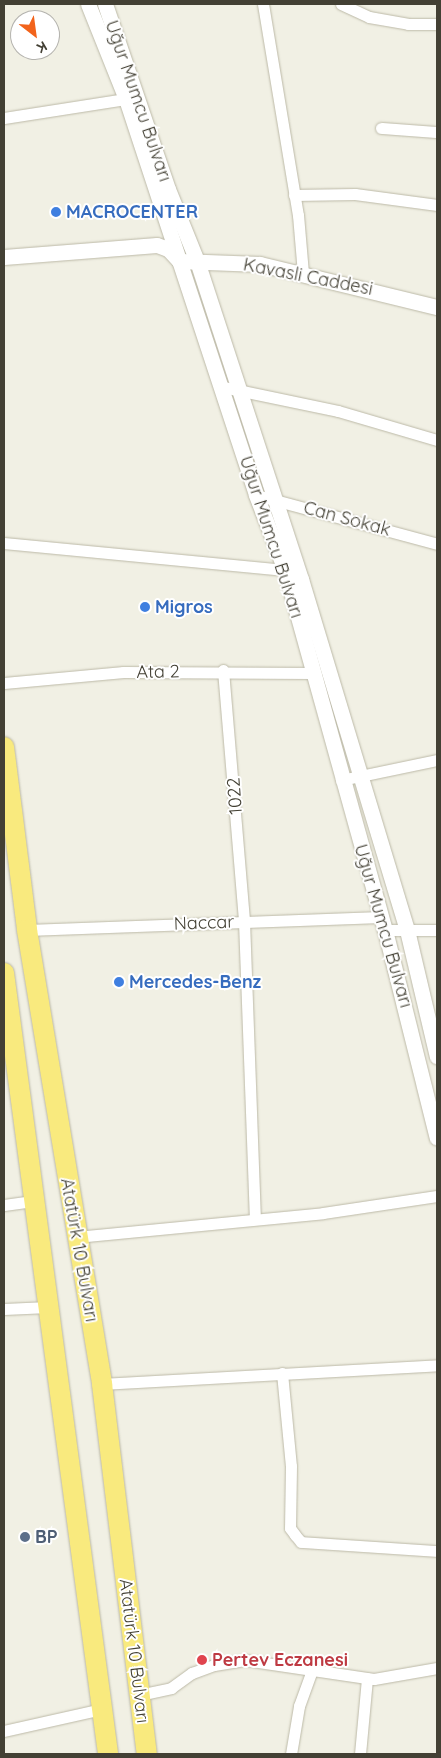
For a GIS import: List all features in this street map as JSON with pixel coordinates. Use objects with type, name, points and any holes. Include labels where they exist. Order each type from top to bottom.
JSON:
[{"type":"highway","name":"Atatürk 10 Bulvarı","points":[[4,747],[27,930],[76,1238],[102,1384],[147,1754]]},
{"type":"highway","name":"Atatürk 10 Bulvarı","points":[[4,973],[9,1055],[33,1201],[108,1754]]},
{"type":"street","name":"Uğur Mumcu Bulvarı","points":[[88,4],[126,99],[256,495],[285,570],[341,780],[383,924],[437,1138]]},
{"type":"street","name":"Uğur Mumcu Bulvarı","points":[[105,4],[168,189],[197,261],[276,500],[407,930],[437,1057]]},
{"type":"street","points":[[263,4],[294,195],[303,274]]},
{"type":"street","points":[[341,4],[369,17],[408,24],[437,24]]},
{"type":"street","points":[[4,118],[126,99]]},
{"type":"street","points":[[382,128],[437,132]]},
{"type":"street","points":[[294,195],[355,194],[437,205]]},
{"type":"street","points":[[4,257],[148,244],[168,249],[179,261]]},
{"type":"street","name":"Kavasli Caddesi","points":[[179,261],[260,264],[437,307]]},
{"type":"street","points":[[222,387],[338,411],[437,440]]},
{"type":"street","name":"Can Sokak","points":[[256,495],[437,544]]},
{"type":"street","points":[[4,543],[285,570]]},
{"type":"street","name":"Ata 2","points":[[4,683],[123,672],[223,670],[313,673]]},
{"type":"street","name":"1022","points":[[223,670],[244,921],[255,1218]]},
{"type":"street","points":[[341,780],[437,760]]},
{"type":"street","name":"Naccar","points":[[27,930],[244,921],[383,924],[407,930],[437,930]]},
{"type":"street","points":[[76,1238],[255,1218],[323,1213],[437,1196]]},
{"type":"street","points":[[4,1205],[33,1201]]},
{"type":"street","points":[[4,1309],[48,1307]]},
{"type":"street","points":[[102,1384],[437,1365]]},
{"type":"street","points":[[282,1373],[291,1466],[290,1528],[295,1536],[301,1542],[437,1551]]},
{"type":"street","points":[[139,1695],[171,1688],[192,1674],[214,1664],[245,1660],[270,1661],[312,1671],[367,1678],[437,1668]]},
{"type":"street","points":[[291,1754],[299,1706],[312,1671]]},
{"type":"street","points":[[360,1754],[367,1678]]},
{"type":"street","points":[[5,1732],[102,1709]]},
{"type":"place","name":"MACROCENTER","points":[[56,212]]},
{"type":"place","name":"Migros","points":[[145,607]]},
{"type":"place","name":"Mercedes-Benz","points":[[119,982]]},
{"type":"place","name":"BP","points":[[25,1537]]},
{"type":"place","name":"Pertev Eczanesi","points":[[202,1660]]}]
